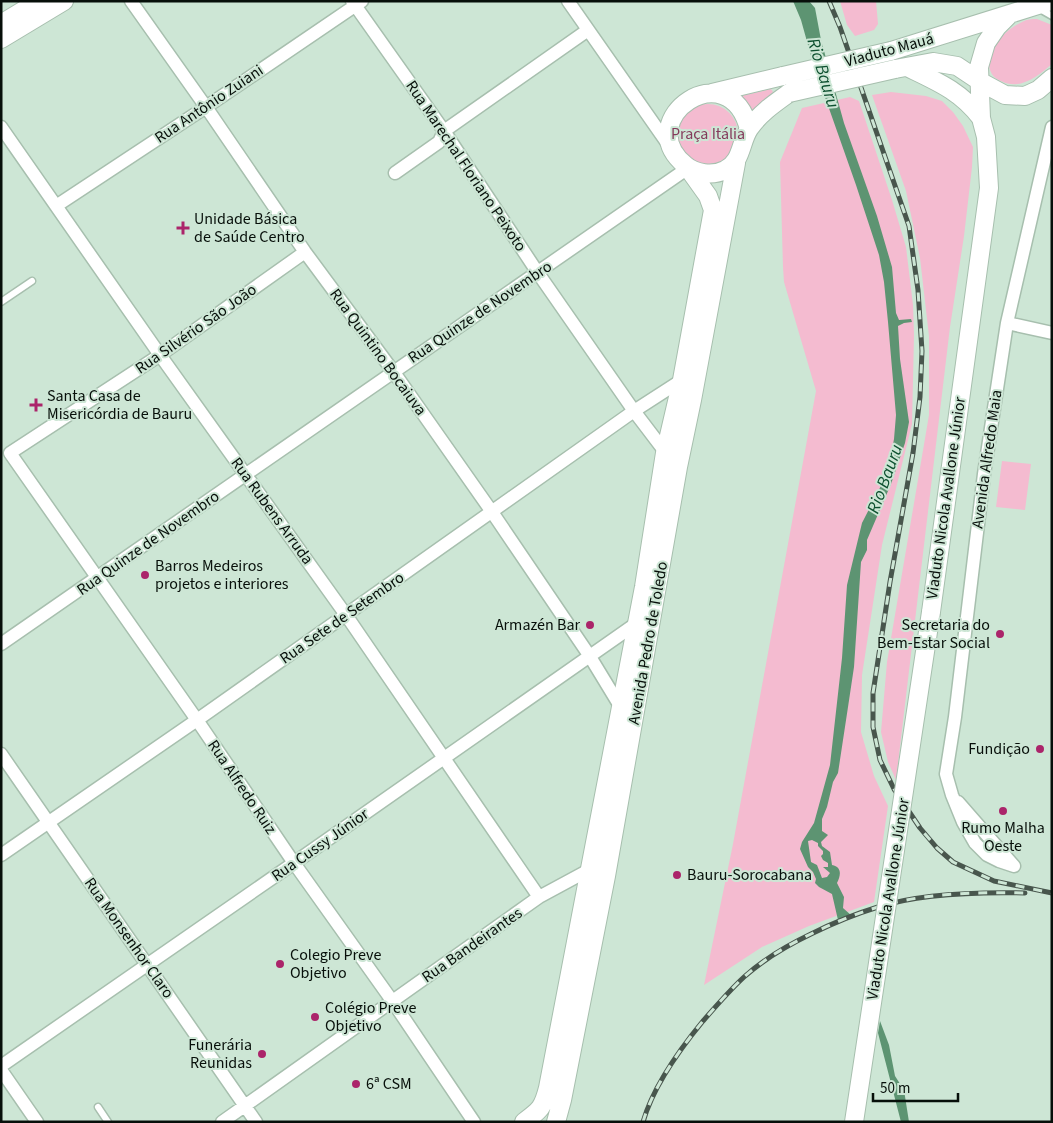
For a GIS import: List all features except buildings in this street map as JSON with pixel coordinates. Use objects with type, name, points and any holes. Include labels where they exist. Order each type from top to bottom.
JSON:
[{"type":"main road","points":[[1,24],[39,1]]},
{"type":"main road","points":[[1,40],[64,1]]},
{"type":"main road","points":[[1008,16],[1043,4]]},
{"type":"main road","name":"Viaduto Mauá","points":[[712,93],[891,51],[1008,16]]},
{"type":"main road","name":"Viaduto Nicola Avallone Júnior","points":[[854,1122],[931,612],[989,188],[986,137],[981,118],[979,66],[986,43],[997,27],[1008,16]]},
{"type":"main road","name":"Viaduto Mauá","points":[[749,129],[768,108],[789,93],[933,62],[957,66],[980,82],[1005,95],[1025,96],[1038,90],[1052,78]]},
{"type":"main road","points":[[901,68],[936,80],[959,94],[981,118]]},
{"type":"main road","points":[[712,93],[732,102],[740,109],[746,118],[749,129],[736,163],[725,170],[712,173],[688,168],[678,160],[672,149],[669,136],[671,122],[677,110],[686,101],[699,95],[712,93]]},
{"type":"main road","name":"Avenida Pedro de Toledo","points":[[556,1122],[606,876],[650,588],[665,453],[688,380],[736,163]]},
{"type":"main road","name":"Avenida Pedro de Toledo","points":[[524,1122],[544,1104],[637,623],[650,588],[692,400],[688,380],[713,210],[708,196],[688,168]]},
{"type":"street","name":"Rua Quintino Bocaiuva","points":[[130,1],[206,107],[305,252],[393,371],[492,512],[589,655],[620,706]]},
{"type":"street","points":[[568,1],[672,149]]},
{"type":"street","name":"Rua Antônio Zuiani","points":[[56,206],[206,107],[356,3]]},
{"type":"street","name":"Rua Marechal Floriano Peixoto","points":[[356,3],[538,273],[634,411],[665,453],[678,467]]},
{"type":"street","points":[[395,173],[439,142],[444,131],[588,30]]},
{"type":"street","name":"Rua Rubens Arruda","points":[[1,126],[160,355],[346,615],[539,897]]},
{"type":"street","name":"Avenida Alfredo Maia","points":[[952,795],[1014,866],[987,855],[975,843],[963,822],[952,795],[946,774],[955,716],[984,474],[1007,323],[1052,127]]},
{"type":"street","name":"Rua Quinze de Novembro","points":[[1,644],[688,168]]},
{"type":"street","name":"Rua Silvério São João","points":[[10,453],[160,355],[305,252]]},
{"type":"street","points":[[1007,323],[1052,333]]},
{"type":"street","name":"Rua Sete de Setembro","points":[[1,855],[197,720],[634,411],[688,380]]},
{"type":"street","name":"Rua Alfredo Ruiz","points":[[10,453],[197,720],[294,863],[393,1002],[474,1122]]},
{"type":"street","name":"Rua Cussy Júnior","points":[[1,1066],[637,623]]},
{"type":"street","name":"Rua Monsenhor Claro","points":[[1,754],[256,1122]]},
{"type":"street","points":[[589,870],[606,876]]},
{"type":"street","name":"Rua Bandeirantes","points":[[222,1122],[539,897],[589,870]]},
{"type":"street","points":[[1,1070],[37,1122]]},
{"type":"lane","points":[[1043,4],[1052,16]]},
{"type":"lane","points":[[1,302],[32,281]]},
{"type":"lane","points":[[98,1107],[108,1122]]},
{"type":"green space","points":[[840,1],[876,1],[878,24],[874,30],[855,36],[847,25]]},
{"type":"green space","points":[[1037,19],[1052,25],[1052,64],[1035,77],[1022,83],[1008,84],[993,76],[989,63],[990,55],[998,41],[1016,25],[1026,20]]},
{"type":"green space","points":[[771,89],[773,92],[753,114],[741,96]]},
{"type":"green space","points":[[891,92],[926,96],[942,101],[963,126],[973,147],[964,236],[950,327],[896,780],[888,762],[881,732],[887,662],[929,415],[929,336],[920,258],[906,191],[872,95]]},
{"type":"green space","points":[[850,97],[859,101],[906,247],[913,305],[914,335],[912,424],[882,545],[862,675],[861,732],[874,776],[888,806],[874,902],[809,926],[762,947],[704,985],[733,844],[816,391],[784,282],[780,162],[802,108]]},
{"type":"green space","name":"Praça Itália","points":[[702,104],[714,104],[725,109],[733,117],[738,128],[736,146],[725,159],[714,164],[702,164],[691,159],[683,151],[678,140],[678,128],[683,117],[691,109]]},
{"type":"green space","points":[[1002,461],[1031,464],[1025,510],[996,507]]},
{"type":"water","name":"Rio Bauru","points":[[793,1],[809,1],[815,8],[821,40],[844,123],[877,216],[892,267],[896,313],[899,320],[911,319],[912,322],[898,326],[900,359],[909,422],[905,443],[891,484],[867,540],[867,550],[861,562],[854,667],[838,773],[833,782],[822,819],[822,831],[828,835],[821,842],[822,846],[830,852],[832,865],[839,869],[840,874],[837,883],[844,897],[843,908],[852,916],[838,920],[832,894],[815,883],[816,879],[813,872],[808,867],[800,849],[802,842],[814,823],[830,765],[842,658],[847,585],[862,523],[888,472],[896,415],[884,282],[879,255],[813,63],[801,20]],"holes":[[[812,840],[818,843],[818,846],[823,851],[821,856],[828,863],[828,867],[823,867],[830,873],[827,877],[822,878],[817,865],[811,862],[808,841]]]},
{"type":"water","points":[[880,1021],[889,1045],[895,1076],[904,1090],[909,1122],[901,1122],[878,1033]]},
{"type":"railway","points":[[829,1],[840,27],[909,226],[918,290],[922,351],[920,397],[913,453],[873,693],[873,727],[880,760],[894,789],[920,828],[937,848],[953,862],[994,881],[1052,893]]},
{"type":"railway","points":[[643,1122],[653,1095],[685,1044],[728,993],[744,977],[768,958],[819,930],[844,919],[895,902],[951,894],[1025,893]]},
{"type":"place","name":"Unidade Básica de Saúde Centro","points":[[183,228]]},
{"type":"place","name":"Santa Casa de Misericórdia de Bauru","points":[[36,405]]},
{"type":"place","name":"Barros Medeiros projetos e interiores","points":[[145,575]]},
{"type":"place","name":"Armazén Bar","points":[[590,625]]},
{"type":"place","name":"Secretaria do Bem-Estar Social","points":[[1000,634]]},
{"type":"place","name":"Fundição","points":[[1040,749]]},
{"type":"place","name":"Rumo Malha Oeste","points":[[1003,811]]},
{"type":"place","name":"Bauru-Sorocabana","points":[[677,875]]},
{"type":"place","name":"Colegio Preve Objetivo","points":[[280,964]]},
{"type":"place","name":"Colégio Preve Objetivo","points":[[315,1017]]},
{"type":"place","name":"Funerária Reunidas","points":[[262,1054]]},
{"type":"place","name":"6ª CSM","points":[[356,1084]]}]
